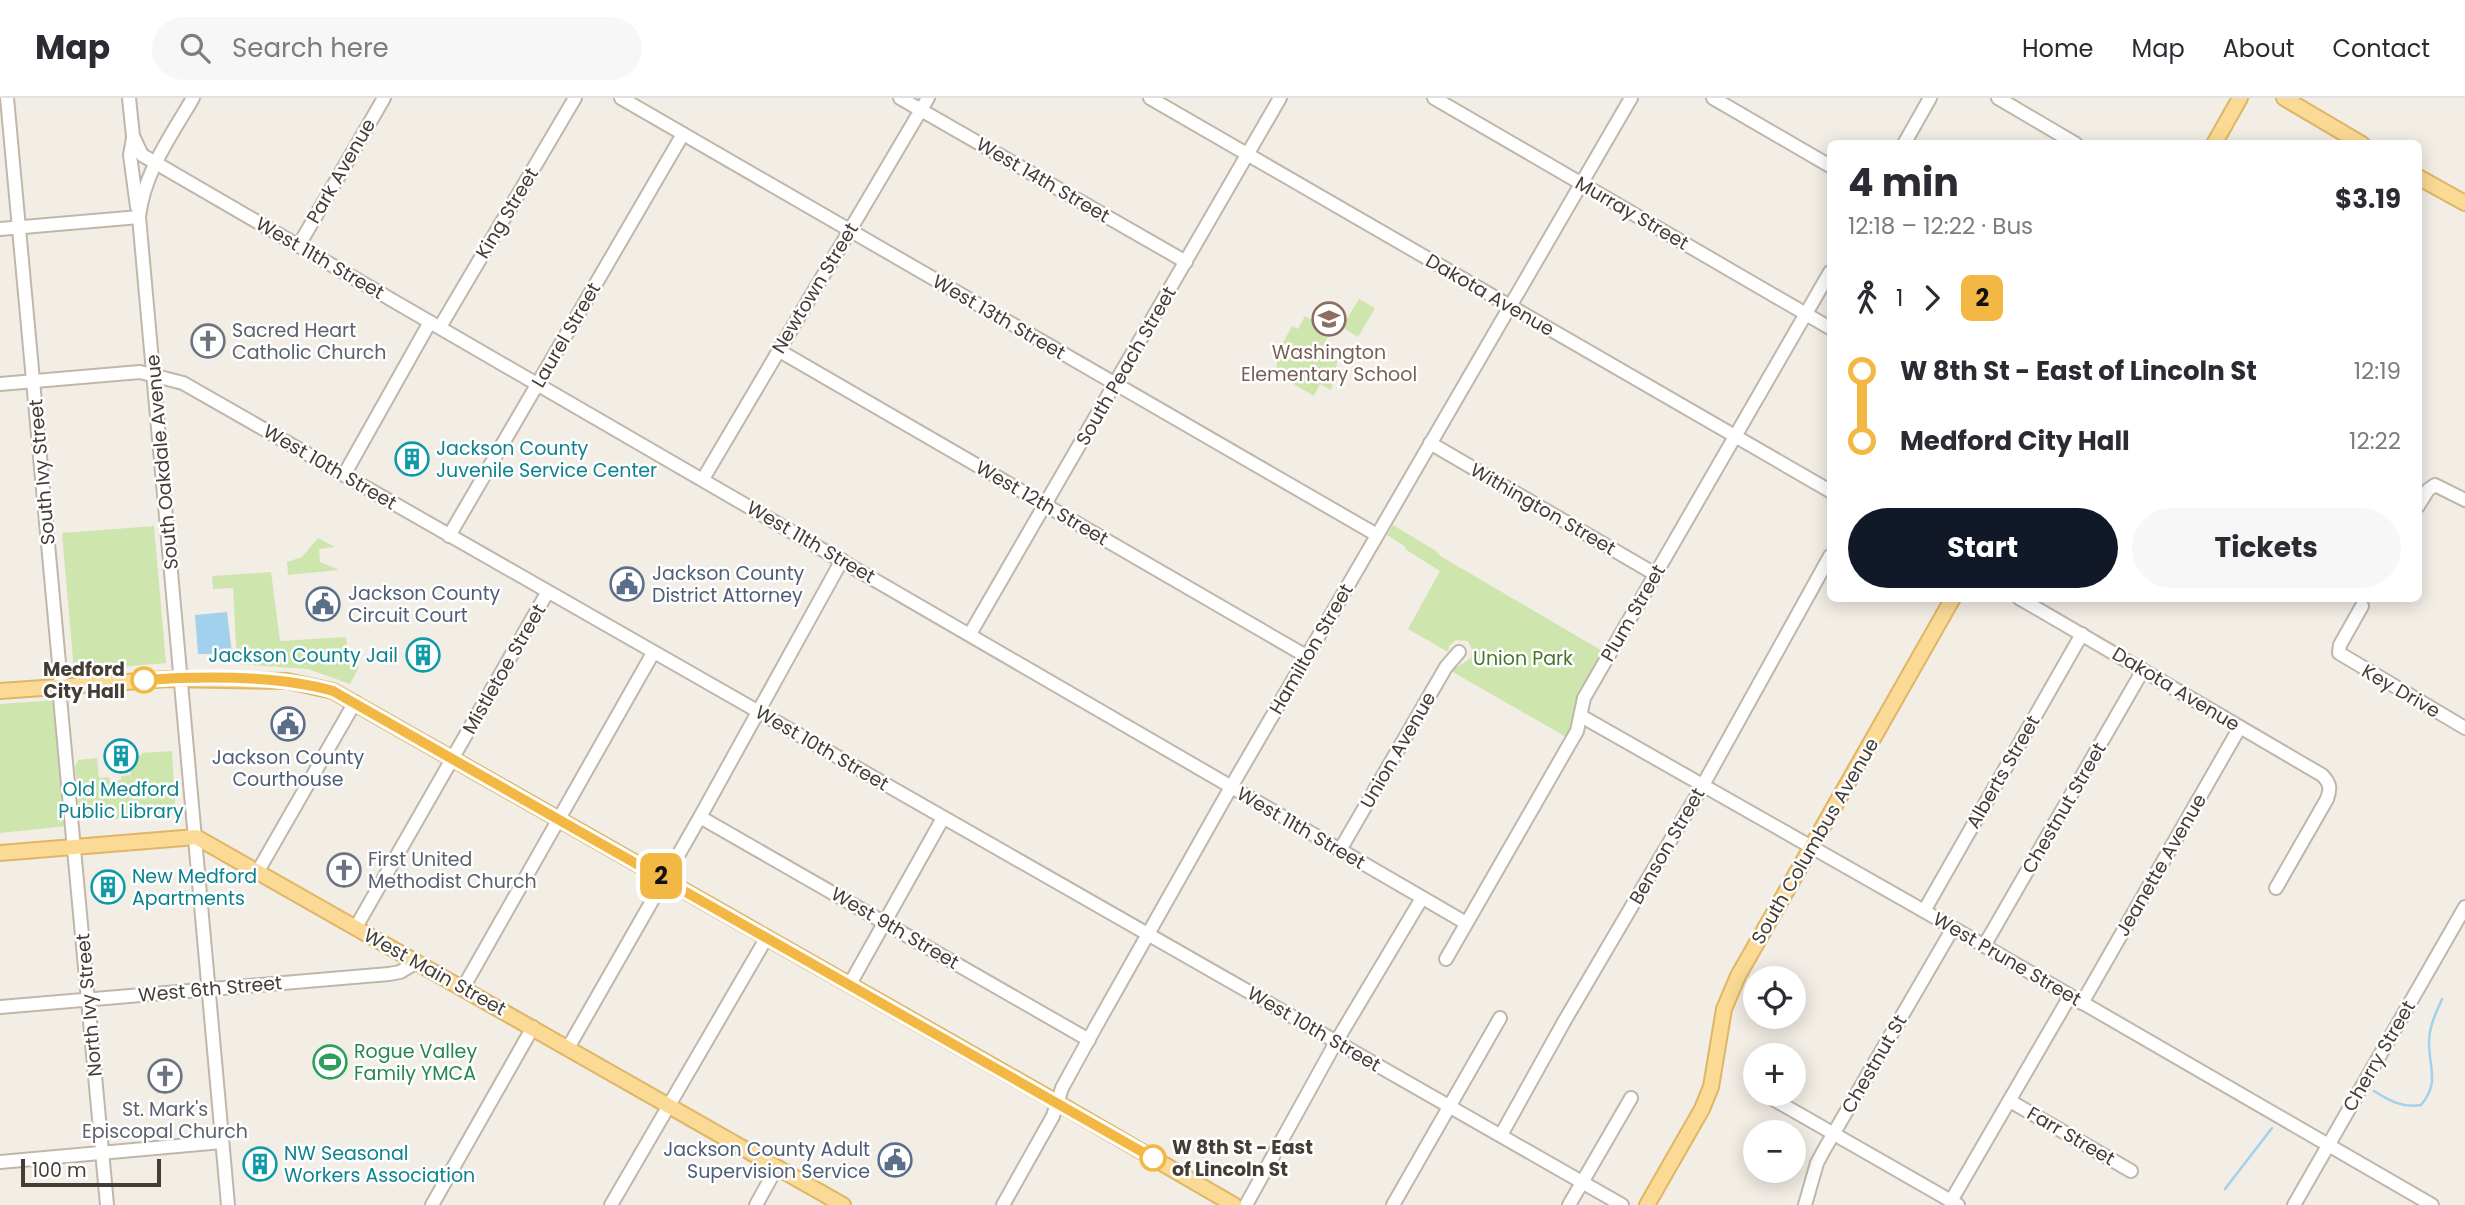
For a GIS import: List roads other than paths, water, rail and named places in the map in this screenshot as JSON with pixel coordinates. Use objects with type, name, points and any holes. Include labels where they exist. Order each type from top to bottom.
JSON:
[{"type":"main road","points":[[2216,140],[2239,98]]},
{"type":"main road","points":[[2284,98],[2355,140]]},
{"type":"main road","points":[[2422,183],[2465,203]]},
{"type":"main road","name":"South Columbus Avenue","points":[[1647,1205],[1712,1087],[1724,1009],[1738,976],[1951,602]]},
{"type":"main road","points":[[0,691],[181,679],[267,680],[310,684],[333,691],[1058,1102],[1234,1205]]},
{"type":"main road","points":[[0,853],[196,837]]},
{"type":"main road","name":"West Main Street","points":[[196,837],[843,1205]]},
{"type":"street","name":"South Ivy Street","points":[[7,98],[74,846]]},
{"type":"street","points":[[129,98],[133,136],[138,150],[155,163]]},
{"type":"street","name":"South Oakdale Avenue","points":[[193,98],[144,187],[139,217],[228,1205]]},
{"type":"street","name":"Park Avenue","points":[[299,245],[384,98]]},
{"type":"street","name":"King Street","points":[[344,475],[575,98]]},
{"type":"street","name":"West 13th Street","points":[[621,98],[1377,535]]},
{"type":"street","name":"West 14th Street","points":[[901,98],[1186,262]]},
{"type":"street","name":"Newtown Street","points":[[703,479],[928,98]]},
{"type":"street","name":"Dakota Avenue","points":[[1150,98],[1827,489]]},
{"type":"street","name":"South Peach Street","points":[[970,634],[1280,98]]},
{"type":"street","name":"Murray Street","points":[[1434,98],[1827,326]]},
{"type":"street","name":"Hamilton Street","points":[[1003,1205],[1054,1116],[1062,1088],[1231,787],[1631,98]]},
{"type":"street","points":[[1713,98],[1827,164]]},
{"type":"street","points":[[1906,140],[1930,98]]},
{"type":"street","points":[[1998,98],[2069,140]]},
{"type":"street","name":"Laurel Street","points":[[449,536],[683,134]]},
{"type":"street","points":[[0,229],[139,217],[132,184],[130,155],[133,136]]},
{"type":"street","name":"West 11th Street","points":[[155,163],[1466,923]]},
{"type":"street","name":"Plum Street","points":[[1446,959],[1577,731],[1584,698],[1827,277]]},
{"type":"street","name":"West 12th Street","points":[[778,350],[1306,656]]},
{"type":"street","name":"West 10th Street","points":[[0,384],[140,372],[183,383],[1622,1205]]},
{"type":"street","name":"Withington Street","points":[[1430,443],[1655,574]]},
{"type":"street","points":[[2422,500],[2431,486],[2435,485],[2465,500]]},
{"type":"street","points":[[568,1048],[842,560]]},
{"type":"street","name":"Benson Street","points":[[1501,1135],[1703,785],[1827,561]]},
{"type":"street","name":"Mistletoe Street","points":[[356,927],[547,593]]},
{"type":"street","name":"Dakota Avenue","points":[[2026,602],[2322,775],[2329,785],[2327,799],[2276,888]]},
{"type":"street","name":"Key Drive","points":[[2362,606],[2340,645],[2339,653],[2465,728]]},
{"type":"street","name":"Alberts Street","points":[[1924,911],[2082,634]]},
{"type":"street","name":"Union Avenue","points":[[1340,850],[1446,667],[1460,652]]},
{"type":"street","points":[[463,988],[653,653]]},
{"type":"street","name":"Chestnut Street","points":[[1984,946],[2143,670]]},
{"type":"street","points":[[258,871],[355,702]]},
{"type":"street","name":"West Prune Street","points":[[1581,716],[2432,1205]]},
{"type":"street","name":"Jeanette Avenue","points":[[1953,1204],[2010,1101],[2076,1000],[2240,727]]},
{"type":"street","name":"West 9th Street","points":[[700,817],[1089,1040]]},
{"type":"street","points":[[850,984],[943,818]]},
{"type":"street","name":"North Ivy Street","points":[[74,846],[107,1205]]},
{"type":"street","points":[[1246,1205],[1336,1042],[1422,898]]},
{"type":"street","name":"Cherry Street","points":[[2294,1205],[2465,907]]},
{"type":"street","name":"Chestnut St","points":[[1805,1205],[1817,1163],[1953,928]]},
{"type":"street","points":[[611,1205],[766,937]]},
{"type":"street","name":"West 6th Street","points":[[0,1007],[389,974],[400,972],[417,962]]},
{"type":"street","points":[[1393,1205],[1500,1018]]},
{"type":"street","points":[[432,1205],[533,1027]]},
{"type":"street","points":[[1569,1205],[1631,1097]]},
{"type":"street","name":"Farr Street","points":[[2010,1101],[2131,1171]]},
{"type":"street","points":[[1785,1106],[1953,1204]]},
{"type":"street","points":[[0,1162],[222,1142]]},
{"type":"street","points":[[756,1205],[777,1167]]},
{"type":"water","points":[[227,612],[232,654],[198,654],[195,615]]},
{"type":"waterway","points":[[2374,1091],[2396,1103],[2408,1105],[2421,1105],[2427,1097],[2432,1082],[2429,1036],[2442,999]]},
{"type":"waterway","points":[[2225,1189],[2272,1128]]},
{"type":"place","name":"Washington Elementary School","points":[[1329,319]]},
{"type":"place","name":"Sacred Heart Catholic Church","points":[[208,341]]},
{"type":"place","name":"Jackson County Juvenile Service Center","points":[[412,459]]},
{"type":"place","name":"Jackson County District Attorney","points":[[627,584]]},
{"type":"place","name":"Jackson County Circuit Court","points":[[323,604]]},
{"type":"place","name":"Jackson County Jail","points":[[423,655]]},
{"type":"place","name":"Medford City Hall","points":[[144,680]]},
{"type":"place","name":"Jackson County Courthouse","points":[[288,724]]},
{"type":"place","name":"Old Medford Public Library","points":[[121,756]]},
{"type":"place","name":"First United Methodist Church","points":[[344,870]]},
{"type":"place","name":"New Medford Apartments","points":[[108,887]]},
{"type":"place","name":"Rogue Valley Family YMCA","points":[[330,1062]]},
{"type":"place","name":"St. Mark's Episcopal Church","points":[[165,1076]]},
{"type":"place","name":"W 8th St - East of Lincoln St","points":[[1153,1158]]},
{"type":"place","name":"Jackson County Adult Supervision Service","points":[[895,1160]]},
{"type":"place","name":"NW Seasonal Workers Association","points":[[260,1164]]},
{"type":"park label","name":"Union Park","points":[[1523,658]]}]
